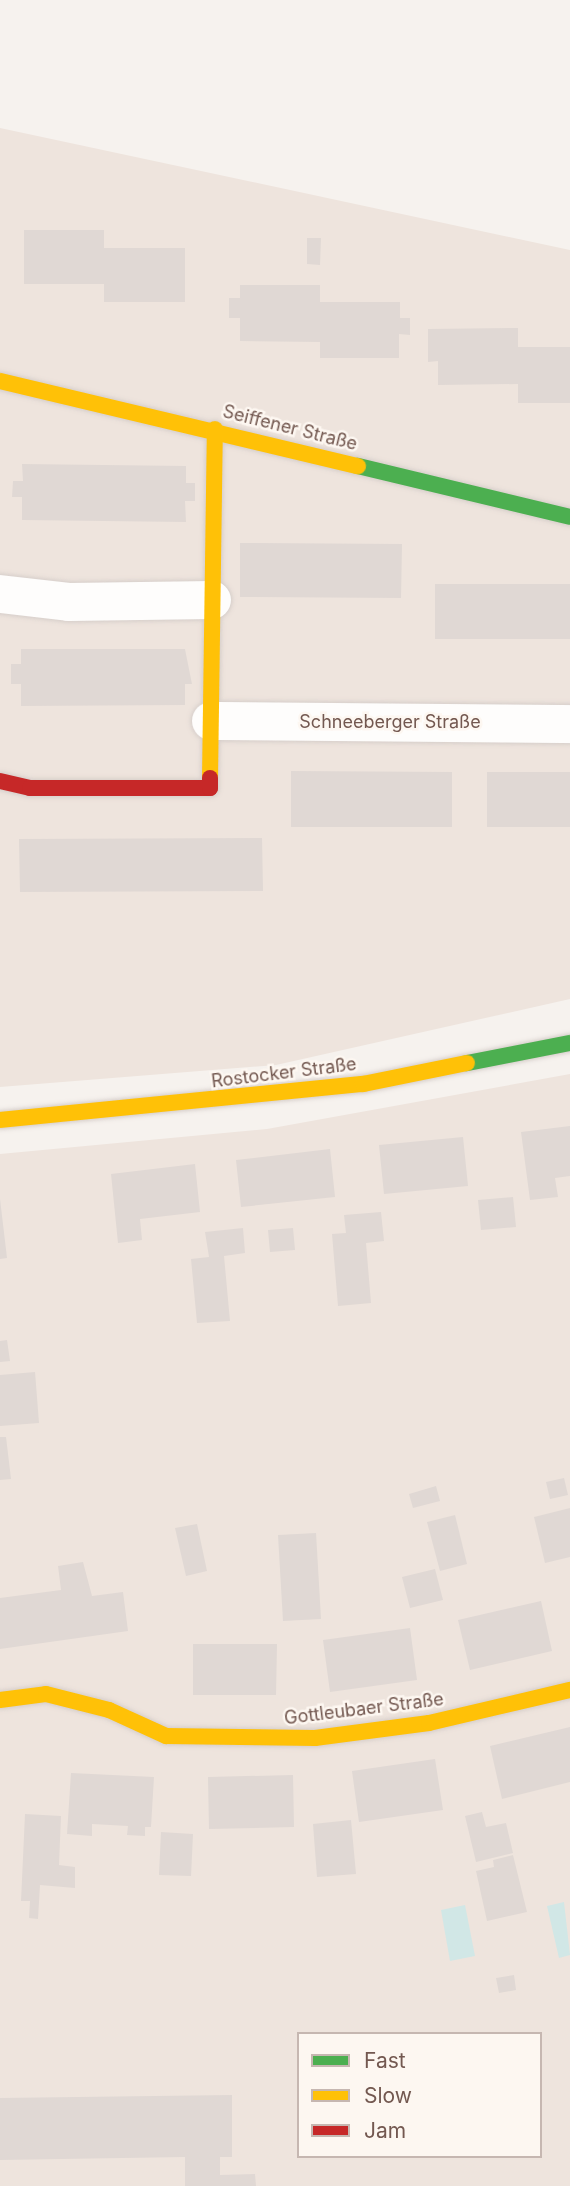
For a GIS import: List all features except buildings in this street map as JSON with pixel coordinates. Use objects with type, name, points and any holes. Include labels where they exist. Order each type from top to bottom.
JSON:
[{"type":"street","name":"Seiffener Straße","points":[[0,381],[215,429],[570,517]]},
{"type":"street","points":[[0,781],[30,788],[210,788],[215,429]]},
{"type":"street","points":[[0,594],[69,602],[212,600]]},
{"type":"street","name":"Schneeberger Straße","points":[[211,721],[570,724]]},
{"type":"street","name":"Rostocker Straße","points":[[0,1120],[363,1084],[570,1043]]},
{"type":"street","name":"Gottleubaer Straße","points":[[0,1700],[46,1694],[109,1710],[166,1736],[247,1740],[315,1738],[429,1723],[570,1690]]},
{"type":"shaded area","points":[[0,128],[570,250],[570,999],[276,1065],[0,1087]]},
{"type":"shaded area","points":[[570,1074],[570,2186],[0,2186],[0,1154],[267,1129]]},
{"type":"shaded area","points":[[564,1902],[570,1955],[559,1958],[547,1906]]},
{"type":"shaded area","points":[[465,1905],[475,1956],[450,1961],[441,1910]]},
{"type":"traffic: fast","points":[[358,466],[570,517]]},
{"type":"traffic: fast","points":[[467,1063],[570,1043]]},
{"type":"traffic: slow","points":[[0,381],[358,466]]},
{"type":"traffic: slow","points":[[210,778],[215,429]]},
{"type":"traffic: slow","points":[[0,1120],[363,1084],[467,1063]]},
{"type":"traffic: slow","points":[[0,1700],[46,1694],[109,1710],[166,1736],[315,1738],[429,1723],[570,1690]]},
{"type":"traffic: jam","points":[[0,781],[30,788],[210,788],[210,778]]}]
